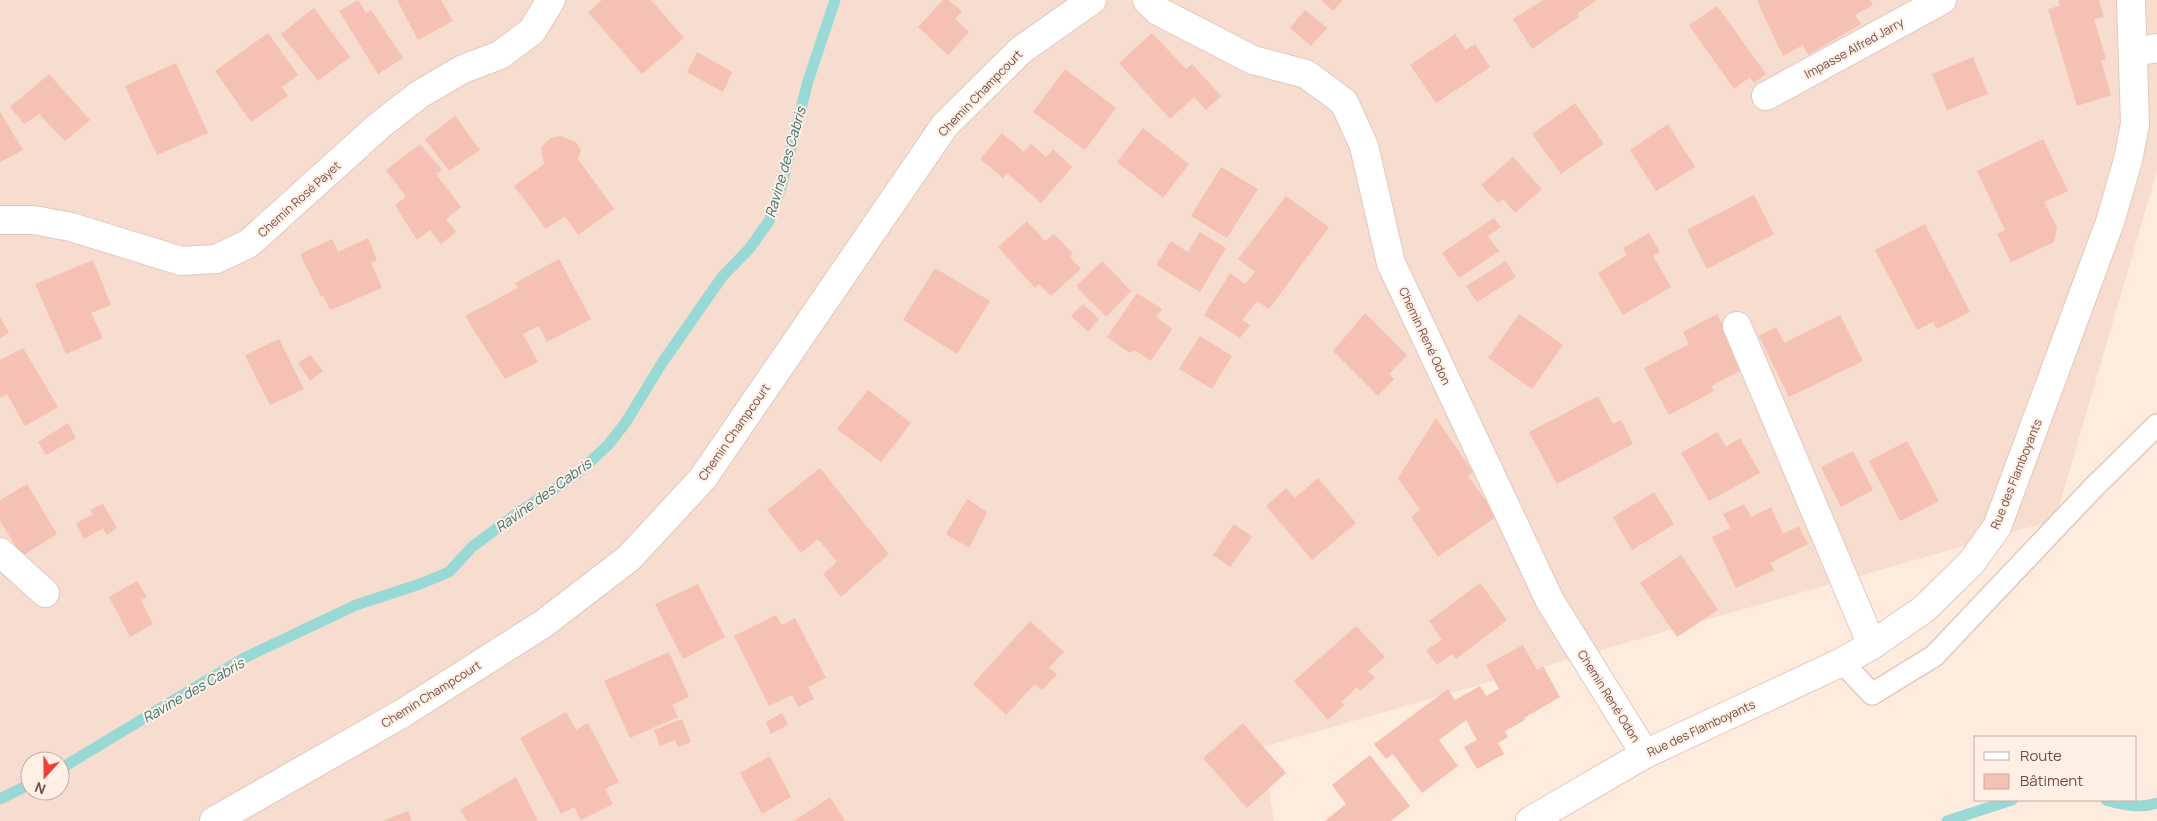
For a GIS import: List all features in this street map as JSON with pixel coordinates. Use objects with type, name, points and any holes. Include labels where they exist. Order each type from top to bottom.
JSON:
[{"type":"street","name":"Chemin Rosé Payet","points":[[0,220],[34,220],[72,227],[180,260],[216,259],[248,244],[380,125],[420,94],[463,69],[500,55],[532,31],[550,0]]},
{"type":"street","name":"Chemin Champcourt","points":[[214,821],[403,713],[543,624],[629,558],[703,478],[946,125],[1021,50],[1092,0]]},
{"type":"street","name":"Chemin René Odon","points":[[1147,0],[1158,11],[1253,60],[1306,74],[1344,102],[1364,146],[1391,263],[1550,601],[1645,754]]},
{"type":"street","name":"Impasse Alfred Jarry","points":[[1766,96],[1942,0]]},
{"type":"street","name":"Rue des Flamboyants","points":[[1530,821],[1645,754],[1842,662],[1872,645],[1924,608],[1972,562],[1997,527],[2110,222],[2128,160],[2146,50],[2131,0]]},
{"type":"street","points":[[1737,326],[1872,645]]},
{"type":"street","points":[[0,552],[45,594]]},
{"type":"lane","points":[[1842,662],[1872,694],[1934,656],[2093,488],[2157,425]]},
{"type":"shaded area","points":[[0,0],[2157,0],[2157,171],[2055,520],[1262,747],[1274,821],[0,821]]},
{"type":"building","points":[[358,0],[366,13],[371,10],[403,58],[378,74],[339,11]]},
{"type":"building","points":[[397,0],[441,0],[453,21],[418,40]]},
{"type":"building","points":[[602,0],[651,0],[684,38],[642,74],[588,12]]},
{"type":"building","points":[[943,0],[948,0],[962,11],[955,19],[969,32],[948,55],[918,27]]},
{"type":"building","points":[[1321,0],[1343,0],[1333,11]]},
{"type":"building","points":[[1543,0],[1597,0],[1577,14],[1579,17],[1532,49],[1513,19]]},
{"type":"building","points":[[1870,0],[1873,5],[1855,15],[1861,24],[1808,55],[1803,45],[1783,56],[1757,1]]},
{"type":"building","points":[[2058,0],[2099,0],[2104,17],[2094,19],[2106,59],[2101,60],[2111,95],[2077,106],[2048,9],[2060,6]]},
{"type":"building","points":[[1717,6],[1766,74],[1754,83],[1750,77],[1734,89],[1689,25]]},
{"type":"building","points":[[314,8],[350,57],[318,81],[281,34]]},
{"type":"building","points":[[1305,10],[1327,28],[1311,46],[1290,28]]},
{"type":"building","points":[[268,33],[298,75],[282,87],[288,96],[251,122],[215,71]]},
{"type":"building","points":[[1152,33],[1186,69],[1192,64],[1221,96],[1206,110],[1194,97],[1170,119],[1119,63]]},
{"type":"building","points":[[1455,34],[1466,50],[1475,44],[1490,67],[1436,103],[1410,65]]},
{"type":"building","points":[[697,52],[732,72],[723,92],[687,72]]},
{"type":"building","points":[[1973,57],[1988,94],[1947,110],[1932,74]]},
{"type":"building","points":[[176,63],[208,133],[157,155],[125,86]]},
{"type":"building","points":[[1065,69],[1116,108],[1085,150],[1033,112]]},
{"type":"building","points":[[49,74],[90,120],[65,141],[39,114],[24,124],[10,107]]},
{"type":"building","points":[[1575,103],[1604,144],[1561,174],[1532,134]]},
{"type":"building","points":[[0,112],[23,150],[0,162]]},
{"type":"building","points":[[455,116],[480,150],[449,171],[425,139]]},
{"type":"building","points":[[1668,124],[1695,167],[1656,191],[1630,150]]},
{"type":"building","points":[[1143,128],[1189,164],[1163,198],[1117,162]]},
{"type":"building","points":[[1002,133],[1024,152],[1031,144],[1046,157],[1053,149],[1072,167],[1041,203],[1007,173],[1003,178],[980,159]]},
{"type":"building","points":[[560,136],[576,142],[581,150],[578,159],[614,209],[578,235],[565,216],[546,229],[514,186],[544,164],[541,149],[551,138]]},
{"type":"building","points":[[2043,139],[2068,191],[2044,202],[2057,227],[2054,242],[2011,262],[1997,234],[2005,230],[1977,171]]},
{"type":"building","points":[[420,144],[442,170],[436,174],[461,207],[446,219],[456,232],[441,244],[430,230],[417,240],[395,205],[406,197],[386,170]]},
{"type":"building","points":[[1513,157],[1542,189],[1515,213],[1503,199],[1498,203],[1481,185]]},
{"type":"building","points":[[1221,167],[1258,189],[1227,238],[1191,216]]},
{"type":"building","points":[[1754,195],[1774,234],[1707,269],[1687,230]]},
{"type":"building","points":[[1286,196],[1329,227],[1269,309],[1257,301],[1242,320],[1250,325],[1240,338],[1204,315],[1230,273],[1245,284],[1255,272],[1238,259]]},
{"type":"building","points":[[1494,218],[1501,227],[1488,236],[1499,251],[1459,278],[1442,253]]},
{"type":"building","points":[[1027,221],[1045,241],[1054,234],[1073,254],[1070,257],[1081,269],[1051,296],[1039,284],[1035,288],[998,247]]},
{"type":"building","points":[[1925,224],[1970,312],[1937,329],[1933,322],[1917,330],[1875,250]]},
{"type":"building","points":[[1200,232],[1226,248],[1200,292],[1156,265],[1171,241],[1188,252]]},
{"type":"building","points":[[1649,233],[1660,252],[1653,256],[1671,287],[1623,315],[1598,273],[1627,255],[1623,248]]},
{"type":"building","points":[[368,238],[377,260],[371,263],[382,288],[330,310],[323,296],[321,297],[300,254],[332,239],[338,252]]},
{"type":"building","points":[[559,259],[591,319],[547,342],[539,326],[523,334],[538,362],[505,379],[465,316],[518,288],[515,283]]},
{"type":"building","points":[[93,260],[111,305],[91,313],[103,338],[66,354],[35,284]]},
{"type":"building","points":[[1102,261],[1131,291],[1106,317],[1076,286]]},
{"type":"building","points":[[1506,261],[1516,277],[1477,302],[1466,286]]},
{"type":"building","points":[[935,268],[990,301],[957,354],[903,320]]},
{"type":"building","points":[[1137,293],[1162,309],[1156,317],[1172,329],[1151,361],[1135,350],[1130,353],[1107,337]]},
{"type":"building","points":[[1083,304],[1099,319],[1088,332],[1071,316]]},
{"type":"building","points":[[1365,313],[1407,355],[1389,374],[1394,379],[1378,396],[1333,351]]},
{"type":"building","points":[[1519,314],[1563,345],[1532,389],[1488,358]]},
{"type":"building","points":[[1717,314],[1746,368],[1711,386],[1714,391],[1669,415],[1644,368],[1689,344],[1683,332]]},
{"type":"building","points":[[1840,315],[1863,361],[1789,397],[1759,336],[1776,327],[1784,343]]},
{"type":"building","points":[[0,317],[9,333],[0,338]]},
{"type":"building","points":[[1200,336],[1232,356],[1212,389],[1179,369]]},
{"type":"building","points":[[279,339],[304,389],[270,405],[245,355]]},
{"type":"building","points":[[23,348],[58,407],[25,426],[7,394],[0,398],[0,360]]},
{"type":"building","points":[[310,355],[323,371],[310,381],[298,363]]},
{"type":"building","points":[[868,390],[911,423],[881,462],[837,429]]},
{"type":"building","points":[[1598,396],[1613,424],[1621,420],[1633,444],[1557,484],[1529,432]]},
{"type":"building","points":[[1436,418],[1473,472],[1468,476],[1497,516],[1438,557],[1411,517],[1420,510],[1398,478]]},
{"type":"building","points":[[68,423],[76,438],[46,455],[38,442]]},
{"type":"building","points":[[1717,432],[1726,447],[1740,438],[1760,473],[1709,501],[1681,453]]},
{"type":"building","points":[[1907,441],[1939,501],[1900,521],[1869,461]]},
{"type":"building","points":[[1853,451],[1873,490],[1841,507],[1821,467]]},
{"type":"building","points":[[820,468],[889,554],[841,597],[823,574],[837,562],[818,539],[801,553],[767,510]]},
{"type":"building","points":[[1318,478],[1356,523],[1312,560],[1266,506],[1286,488],[1295,498]]},
{"type":"building","points":[[27,484],[57,534],[22,556],[0,521],[0,500]]},
{"type":"building","points":[[1654,492],[1674,524],[1632,550],[1613,517]]},
{"type":"building","points":[[967,499],[987,512],[969,548],[946,534]]},
{"type":"building","points":[[103,504],[117,528],[107,535],[103,528],[84,539],[76,523],[93,514],[90,510]]},
{"type":"building","points":[[1744,504],[1751,517],[1771,507],[1783,534],[1799,526],[1808,544],[1770,563],[1774,570],[1736,588],[1712,537],[1731,528],[1723,514]]},
{"type":"building","points":[[1234,524],[1252,537],[1230,567],[1213,555]]},
{"type":"building","points":[[1681,555],[1718,610],[1677,637],[1640,583]]},
{"type":"building","points":[[137,581],[147,597],[141,600],[153,624],[130,637],[109,597]]},
{"type":"building","points":[[1480,583],[1507,620],[1456,659],[1452,654],[1437,665],[1426,650],[1442,640],[1429,621]]},
{"type":"building","points":[[698,584],[725,637],[683,659],[655,604]]},
{"type":"building","points":[[776,615],[782,625],[795,618],[826,678],[808,687],[814,699],[798,707],[792,695],[769,706],[734,636]]},
{"type":"building","points":[[1030,621],[1064,652],[1049,668],[1057,674],[1042,690],[1035,684],[1006,715],[973,684]]},
{"type":"building","points":[[1356,626],[1385,657],[1368,671],[1375,678],[1360,691],[1357,687],[1341,702],[1344,705],[1328,720],[1294,681]]},
{"type":"building","points":[[1523,645],[1537,670],[1543,666],[1560,697],[1505,731],[1508,737],[1498,743],[1504,754],[1477,769],[1464,747],[1477,740],[1466,720],[1439,740],[1458,766],[1422,793],[1393,754],[1386,759],[1374,744],[1448,689],[1455,700],[1480,686],[1486,696],[1499,689],[1486,665]]},
{"type":"building","points":[[669,652],[689,697],[672,705],[678,717],[630,738],[604,681]]},
{"type":"building","points":[[566,712],[576,730],[588,723],[619,782],[605,789],[613,804],[581,820],[574,807],[561,814],[520,738]]},
{"type":"building","points":[[782,713],[788,725],[771,734],[766,722]]},
{"type":"building","points":[[682,719],[691,742],[678,747],[675,740],[660,746],[654,730]]},
{"type":"building","points":[[1243,723],[1286,773],[1247,808],[1203,758]]},
{"type":"building","points":[[1370,755],[1410,806],[1391,821],[1325,821],[1346,804],[1332,785]]},
{"type":"building","points":[[770,756],[791,797],[762,814],[740,773]]},
{"type":"building","points":[[516,777],[538,821],[467,821],[460,810]]},
{"type":"building","points":[[830,797],[845,821],[794,821],[820,804]]},
{"type":"building","points":[[408,811],[412,821],[382,821]]},
{"type":"waterway","name":"Ravine des Cabris","points":[[70,763],[244,658],[356,605],[420,584],[449,572],[472,547],[519,512],[578,473],[608,445],[626,422],[662,363],[722,277],[749,249],[769,221],[782,184],[808,81],[835,0]]},
{"type":"waterway","name":"Ravine des Cabris","points":[[0,799],[20,789]]},
{"type":"waterway","points":[[1947,821],[2009,801]]},
{"type":"waterway","points":[[2110,801],[2132,806],[2145,806],[2157,803]]}]
